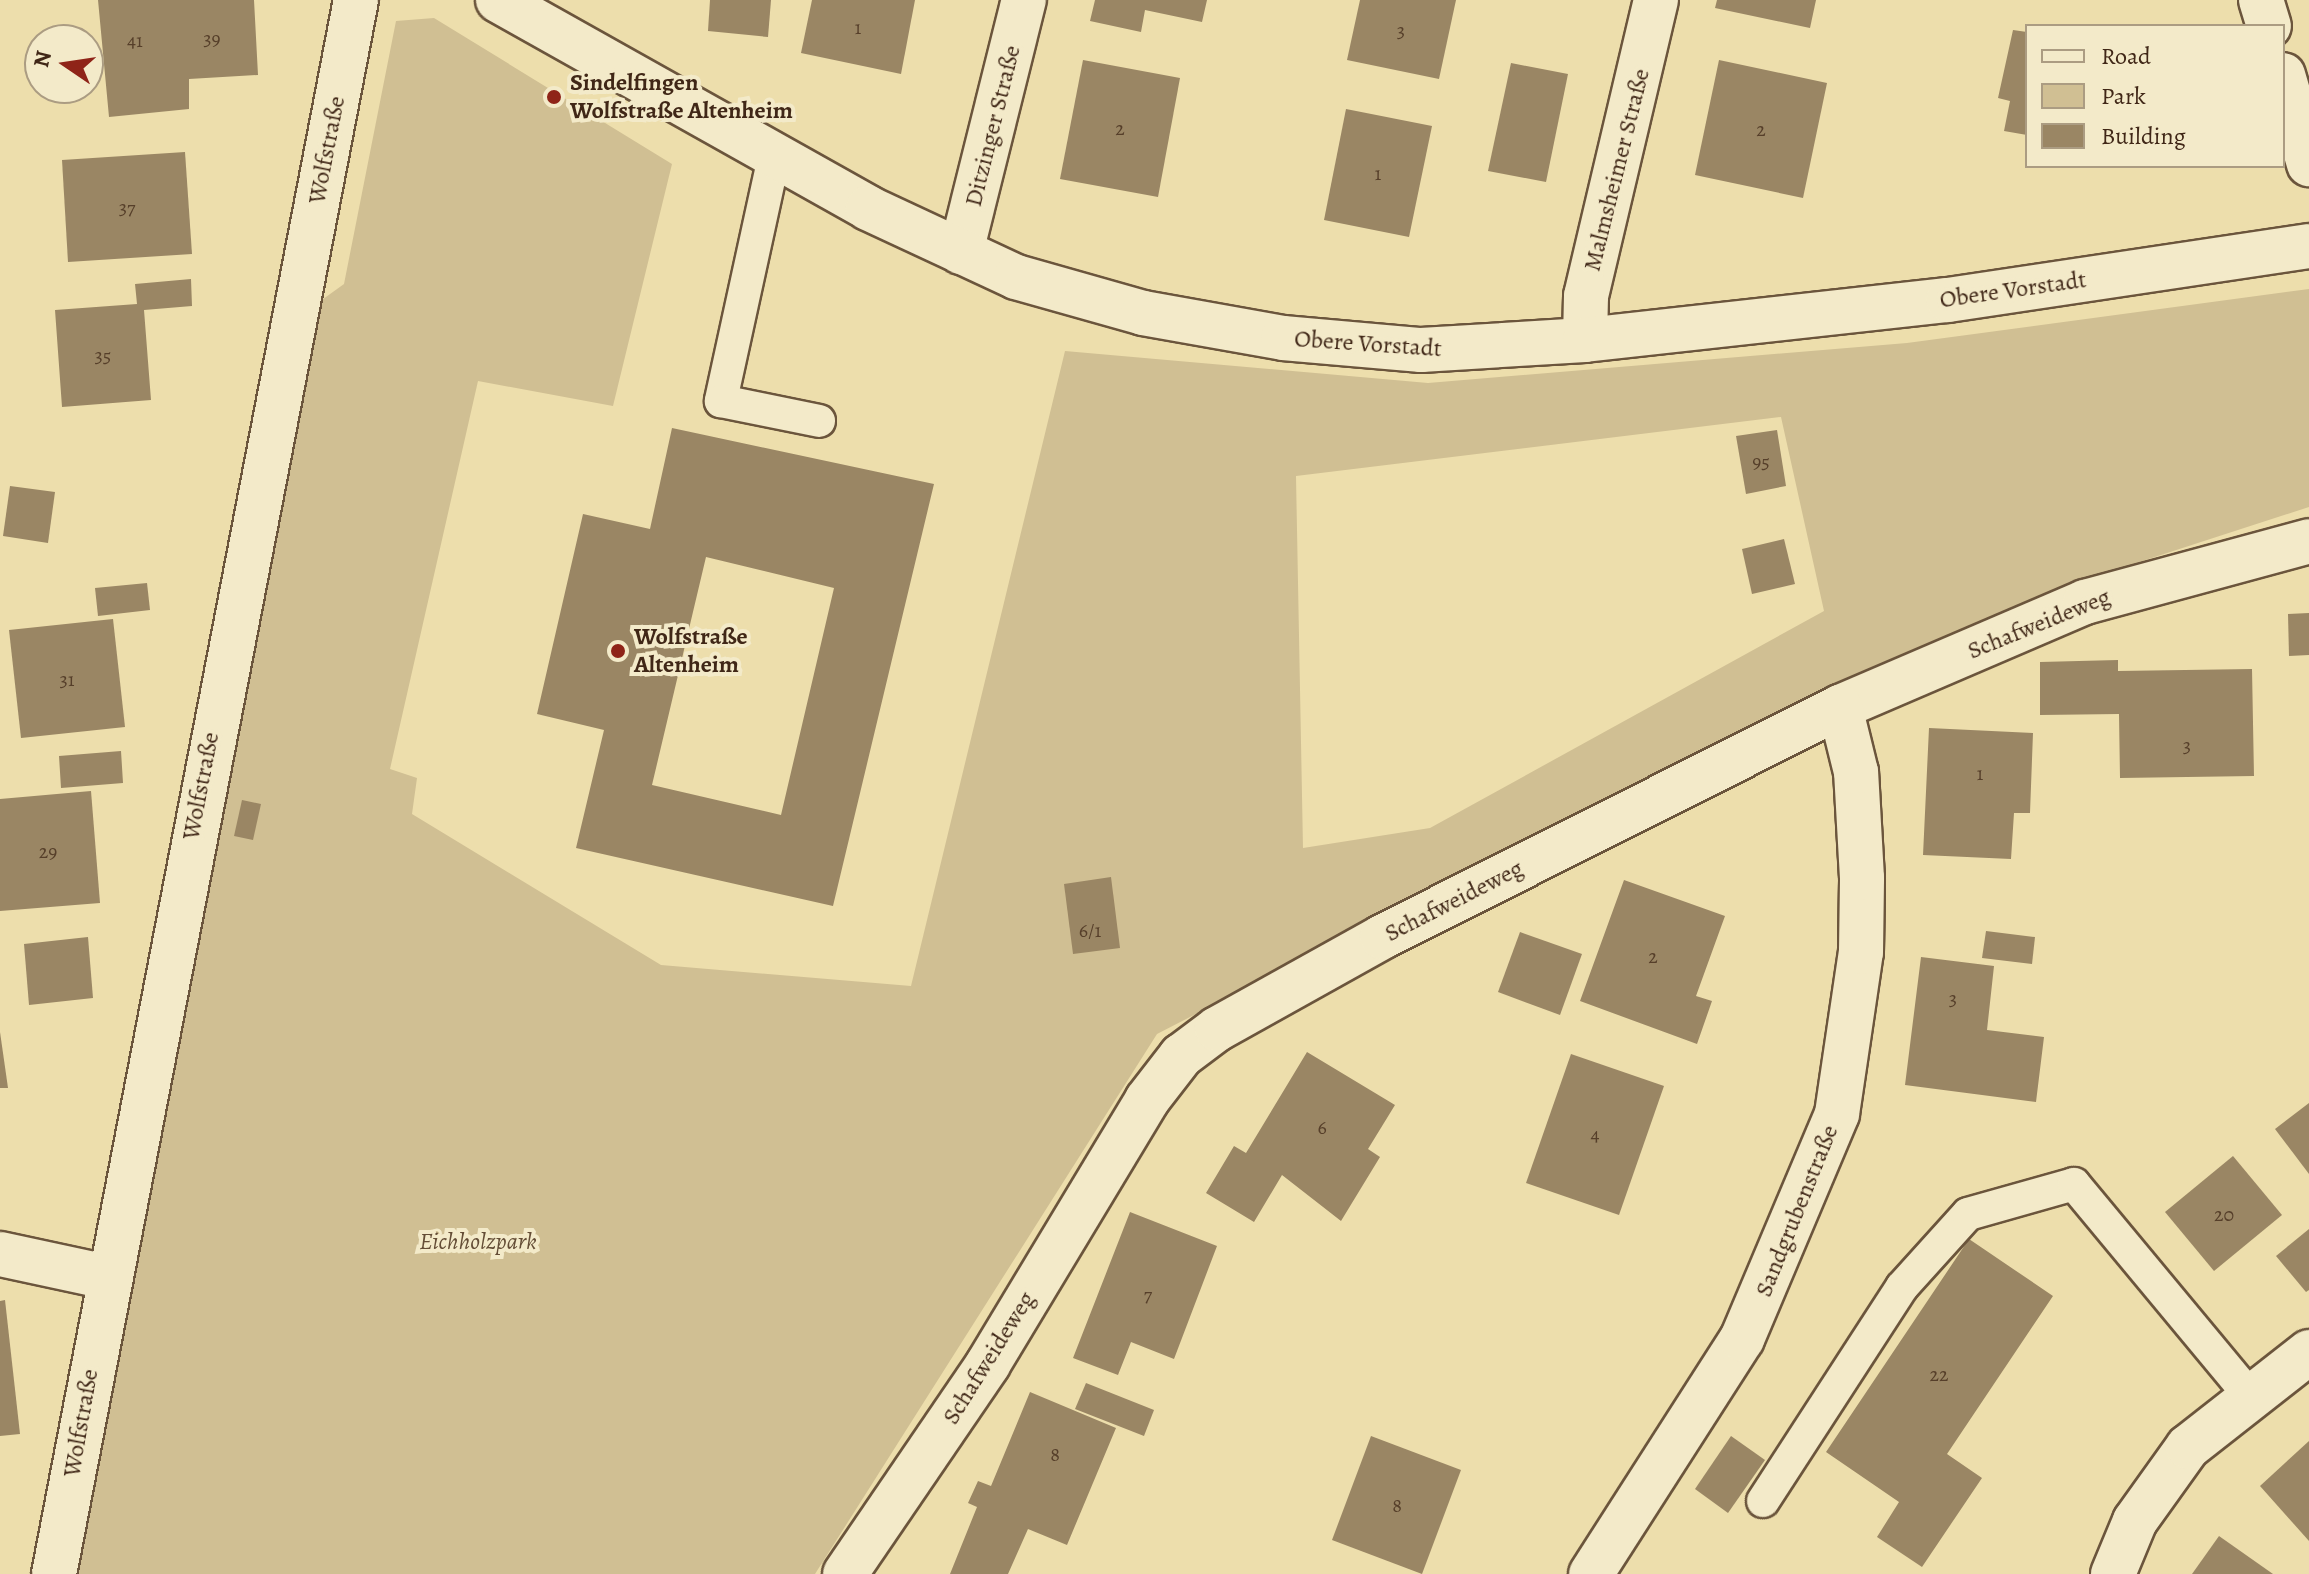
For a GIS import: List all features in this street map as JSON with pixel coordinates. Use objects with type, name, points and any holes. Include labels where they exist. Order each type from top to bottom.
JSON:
[{"type":"street","name":"Wolfstraße","points":[[54,1574],[107,1277],[356,0]]},
{"type":"street","name":"Obere Vorstadt","points":[[498,0],[774,157],[961,252],[1042,287],[1283,338],[1421,350],[1585,340],[1948,300],[2309,246]]},
{"type":"street","name":"Ditzinger Straße","points":[[961,252],[1024,0]]},
{"type":"street","name":"Malmsheimer Straße","points":[[1585,340],[1586,296],[1656,0]]},
{"type":"street","points":[[2261,0],[2268,24]]},
{"type":"street","points":[[2285,82],[2309,164]]},
{"type":"street","name":"Schafweideweg","points":[[845,1574],[1181,1056],[1382,937],[1840,707],[2085,602],[2309,541]]},
{"type":"street","name":"Sandgrubenstraße","points":[[1591,1574],[1742,1339],[1837,1114],[1861,952],[1862,878],[1856,772],[1840,707]]},
{"type":"street","points":[[0,1254],[107,1277]]},
{"type":"street","points":[[2113,1574],[2135,1521],[2188,1447],[2309,1352]]},
{"type":"lane","points":[[774,157],[721,401],[819,421]]},
{"type":"lane","points":[[1763,1501],[1902,1287],[1968,1214],[2074,1184],[2251,1397]]},
{"type":"green space","name":"Eichholzpark","points":[[434,18],[672,164],[613,406],[478,381],[390,769],[417,778],[412,814],[661,965],[911,986],[1065,351],[1428,383],[1907,343],[2309,289],[2309,507],[2050,591],[1847,679],[1157,1034],[815,1574],[76,1574],[319,302],[344,284],[396,21]],"holes":[[[1781,417],[1824,611],[1430,828],[1303,848],[1296,476]]]},
{"type":"building","points":[[98,0],[254,0],[258,75],[189,79],[189,109],[109,117],[104,24],[100,24]]},
{"type":"building","points":[[710,0],[771,0],[768,37],[708,31]]},
{"type":"building","points":[[812,0],[915,0],[901,74],[801,53]]},
{"type":"building","points":[[1095,0],[1207,0],[1202,22],[1145,10],[1141,32],[1090,21]]},
{"type":"building","points":[[1360,0],[1456,0],[1439,79],[1347,60]]},
{"type":"building","points":[[1717,0],[1816,0],[1810,28],[1715,8]]},
{"type":"building","points":[[2013,30],[2025,32],[2025,135],[2004,131],[2010,101],[1998,98]]},
{"type":"building","points":[[1083,60],[1180,78],[1158,197],[1060,179]]},
{"type":"building","points":[[1719,60],[1827,83],[1803,198],[1695,175]]},
{"type":"building","points":[[1511,63],[1568,74],[1546,182],[1488,171]]},
{"type":"building","points":[[1346,109],[1432,126],[1409,237],[1324,220]]},
{"type":"building","points":[[185,152],[192,254],[68,262],[62,160]]},
{"type":"building","points":[[191,279],[192,306],[144,310],[151,400],[62,407],[55,310],[137,304],[135,284]]},
{"type":"building","name":"Wolfstraße Altenheim","points":[[672,428],[934,484],[833,906],[576,848],[604,730],[537,714],[583,514],[650,529]],"holes":[[[706,557],[834,588],[781,815],[652,785]]]},
{"type":"building","points":[[1777,430],[1786,486],[1746,494],[1736,436]]},
{"type":"building","points":[[10,486],[55,492],[48,543],[3,536]]},
{"type":"building","points":[[1784,539],[1795,584],[1752,594],[1742,549]]},
{"type":"building","points":[[147,583],[150,610],[98,616],[95,588]]},
{"type":"building","points":[[2309,613],[2309,655],[2289,656],[2288,614]]},
{"type":"building","points":[[113,619],[125,727],[21,738],[9,630]]},
{"type":"building","points":[[2118,660],[2118,671],[2252,669],[2254,776],[2120,778],[2119,714],[2040,715],[2040,662]]},
{"type":"building","points":[[1929,728],[2033,733],[2030,813],[2014,813],[2011,859],[1923,855]]},
{"type":"building","points":[[121,751],[123,783],[61,788],[59,756]]},
{"type":"building","points":[[91,791],[100,903],[0,911],[0,799]]},
{"type":"building","points":[[242,800],[261,804],[253,840],[234,836]]},
{"type":"building","points":[[1111,877],[1120,948],[1073,954],[1064,884]]},
{"type":"building","points":[[1624,880],[1725,916],[1696,996],[1712,1001],[1697,1044],[1580,1001]]},
{"type":"building","points":[[1986,931],[2035,937],[2032,964],[1982,958]]},
{"type":"building","points":[[1520,932],[1582,954],[1560,1015],[1498,992]]},
{"type":"building","points":[[88,937],[93,998],[29,1005],[24,944]]},
{"type":"building","points":[[1921,957],[1994,966],[1987,1030],[2044,1037],[2036,1102],[1905,1085]]},
{"type":"building","points":[[0,1032],[8,1088],[0,1088]]},
{"type":"building","points":[[1307,1052],[1395,1105],[1368,1149],[1380,1157],[1341,1221],[1282,1175],[1254,1222],[1206,1193],[1234,1146],[1246,1153]]},
{"type":"building","points":[[1571,1054],[1664,1086],[1619,1215],[1526,1183]]},
{"type":"building","points":[[2309,1103],[2309,1174],[2275,1129]]},
{"type":"building","points":[[2233,1156],[2282,1215],[2214,1271],[2165,1212]]},
{"type":"building","points":[[1130,1212],[1217,1246],[1174,1359],[1131,1342],[1118,1375],[1073,1358]]},
{"type":"building","points":[[2309,1229],[2309,1290],[2306,1292],[2276,1256]]},
{"type":"building","points":[[1969,1239],[2053,1296],[1947,1454],[1982,1478],[1922,1567],[1877,1537],[1899,1502],[1826,1452]]},
{"type":"building","points":[[5,1300],[20,1434],[0,1436],[0,1301]]},
{"type":"building","points":[[1086,1383],[1154,1410],[1144,1436],[1075,1409]]},
{"type":"building","points":[[1030,1392],[1116,1428],[1067,1545],[1028,1529],[1008,1574],[950,1574],[977,1507],[968,1503],[978,1481],[991,1486]]},
{"type":"building","points":[[1371,1436],[1461,1470],[1422,1574],[1332,1540]]},
{"type":"building","points":[[1731,1436],[1765,1460],[1728,1513],[1695,1489]]},
{"type":"building","points":[[2309,1441],[2309,1541],[2260,1486]]},
{"type":"building","points":[[2219,1536],[2273,1574],[2192,1574]]},
{"type":"place","name":"Sindelfingen Wolfstraße Altenheim","points":[[554,97]]},
{"type":"place","name":"Wolfstraße Altenheim","points":[[618,651]]}]
